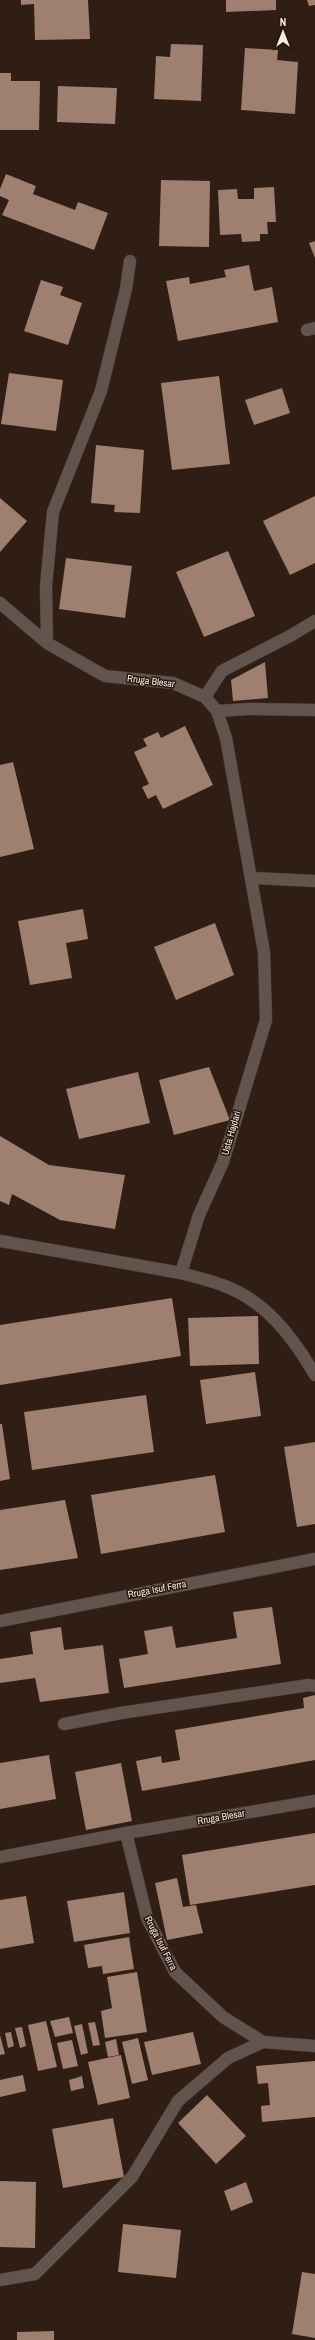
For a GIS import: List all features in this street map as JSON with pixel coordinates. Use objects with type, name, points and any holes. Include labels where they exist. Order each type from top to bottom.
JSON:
[{"type":"street","points":[[47,643],[46,586],[52,512],[101,391],[126,288],[130,261]]},
{"type":"street","name":"Rruga Blesar","points":[[0,603],[47,643],[105,676],[173,683],[205,697],[217,711],[226,738],[252,878]]},
{"type":"street","points":[[205,697],[222,671],[290,636],[315,621]]},
{"type":"street","points":[[217,711],[249,709],[315,710]]},
{"type":"street","points":[[252,878],[315,881]]},
{"type":"street","name":"Usta Hajdari","points":[[181,1273],[199,1215],[223,1162],[266,1020],[264,952],[252,878]]},
{"type":"street","points":[[0,1241],[181,1273],[223,1285],[257,1303],[281,1325],[315,1375]]},
{"type":"street","name":"Rruga Isuf Ferra","points":[[0,1621],[315,1559]]},
{"type":"street","points":[[64,1724],[136,1710],[310,1685],[315,1686]]},
{"type":"street","name":"Rruga Blesar","points":[[126,1833],[315,1801]]},
{"type":"street","points":[[0,1857],[126,1833]]},
{"type":"street","name":"Rruga Isuf Ferra","points":[[126,1833],[147,1918],[175,1972],[223,2016],[263,2042],[315,2046]]},
{"type":"street","points":[[0,2280],[35,2274],[132,2177],[178,2100],[228,2058],[263,2042]]},
{"type":"building","points":[[21,0],[88,0],[90,39],[35,40],[34,4],[21,5]]},
{"type":"building","points":[[226,0],[276,0],[276,10],[226,12]]},
{"type":"building","points":[[307,0],[315,0],[315,5],[309,6]]},
{"type":"building","points":[[171,44],[203,45],[201,101],[154,99],[156,56],[170,57]]},
{"type":"building","points":[[245,48],[278,50],[277,60],[298,62],[295,114],[241,110]]},
{"type":"building","points":[[0,73],[11,73],[11,81],[40,81],[39,130],[0,130]]},
{"type":"building","points":[[58,86],[117,88],[115,124],[57,122]]},
{"type":"building","points":[[6,174],[36,186],[33,194],[75,210],[78,202],[108,213],[94,250],[2,215],[9,200],[0,196],[0,189]]},
{"type":"building","points":[[161,180],[210,181],[209,247],[159,246]]},
{"type":"building","points":[[274,187],[276,222],[267,222],[268,234],[260,234],[260,241],[242,242],[241,234],[220,235],[218,190],[237,189],[238,199],[254,199],[254,188]]},
{"type":"building","points":[[315,241],[315,258],[309,243]]},
{"type":"building","points":[[249,265],[254,291],[272,287],[278,322],[178,341],[166,281],[189,277],[190,284],[226,277],[224,270]]},
{"type":"building","points":[[41,280],[63,287],[60,295],[82,303],[68,345],[24,331]]},
{"type":"building","points":[[9,373],[63,380],[56,431],[1,424]]},
{"type":"building","points":[[219,376],[230,464],[172,470],[161,383]]},
{"type":"building","points":[[282,388],[290,413],[254,425],[245,400]]},
{"type":"building","points":[[96,445],[144,450],[140,513],[114,512],[115,505],[91,503]]},
{"type":"building","points":[[315,496],[315,563],[290,575],[263,521]]},
{"type":"building","points":[[0,498],[27,521],[0,552]]},
{"type":"building","points":[[228,551],[255,616],[204,637],[176,572]]},
{"type":"building","points":[[66,558],[132,566],[125,618],[59,609]]},
{"type":"building","points":[[265,662],[268,698],[233,701],[231,680]]},
{"type":"building","points":[[185,726],[213,785],[163,809],[156,795],[148,799],[142,787],[149,784],[134,752],[147,746],[143,739],[158,732],[161,738]]},
{"type":"building","points":[[13,762],[34,849],[0,857],[0,765]]},
{"type":"building","points":[[83,909],[88,939],[66,943],[72,978],[30,985],[18,921]]},
{"type":"building","points":[[215,923],[234,975],[176,1000],[154,947]]},
{"type":"building","points":[[209,1067],[230,1120],[174,1135],[159,1080]]},
{"type":"building","points":[[138,1072],[150,1123],[79,1139],[66,1089]]},
{"type":"building","points":[[0,1136],[49,1165],[125,1175],[115,1229],[60,1220],[12,1194],[9,1205],[0,1201]]},
{"type":"building","points":[[172,1298],[181,1356],[0,1385],[0,1325]]},
{"type":"building","points":[[258,1316],[259,1364],[190,1366],[188,1318]]},
{"type":"building","points":[[255,1372],[261,1416],[206,1424],[200,1380]]},
{"type":"building","points":[[146,1395],[154,1452],[32,1470],[24,1412]]},
{"type":"building","points":[[0,1424],[2,1424],[10,1479],[0,1481]]},
{"type":"building","points":[[315,1442],[315,1524],[297,1527],[284,1447]]},
{"type":"building","points":[[215,1475],[225,1532],[101,1554],[91,1495]]},
{"type":"building","points":[[65,1500],[78,1558],[0,1570],[0,1510]]},
{"type":"building","points":[[272,1607],[281,1664],[124,1688],[119,1659],[148,1654],[144,1631],[172,1626],[176,1648],[237,1638],[233,1612]]},
{"type":"building","points":[[61,1627],[64,1650],[103,1645],[109,1693],[40,1702],[35,1678],[0,1683],[0,1659],[33,1654],[30,1632]]},
{"type":"building","points":[[315,1695],[315,1760],[142,1791],[136,1761],[161,1756],[162,1763],[180,1760],[175,1730],[304,1708],[303,1698]]},
{"type":"building","points":[[49,1755],[56,1799],[0,1809],[0,1763]]},
{"type":"building","points":[[121,1763],[132,1821],[86,1830],[75,1772]]},
{"type":"building","points":[[315,1833],[315,1885],[190,1905],[182,1855]]},
{"type":"building","points":[[177,1878],[183,1907],[196,1905],[203,1933],[167,1940],[155,1883]]},
{"type":"building","points":[[124,1892],[130,1933],[74,1942],[67,1901]]},
{"type":"building","points":[[26,1896],[34,1943],[0,1949],[0,1900]]},
{"type":"building","points":[[129,1937],[134,1969],[103,1974],[102,1966],[88,1968],[84,1945]]},
{"type":"building","points":[[137,1972],[147,2032],[105,2038],[101,2011],[112,2008],[107,1977]]},
{"type":"building","points":[[69,2017],[73,2033],[55,2037],[50,2021]]},
{"type":"building","points":[[46,2021],[57,2067],[38,2071],[28,2025]]},
{"type":"building","points":[[95,2022],[100,2045],[93,2046],[88,2023]]},
{"type":"building","points":[[82,2024],[88,2053],[81,2055],[74,2026]]},
{"type":"building","points":[[22,2027],[26,2046],[20,2048],[15,2028]]},
{"type":"building","points":[[11,2032],[14,2046],[8,2048],[5,2033]]},
{"type":"building","points":[[193,2032],[201,2064],[152,2075],[144,2042]]},
{"type":"building","points":[[0,2035],[5,2054],[0,2055]]},
{"type":"building","points":[[138,2038],[148,2080],[132,2084],[122,2042]]},
{"type":"building","points":[[116,2039],[119,2055],[108,2057],[105,2042]]},
{"type":"building","points":[[72,2040],[78,2066],[63,2069],[57,2043]]},
{"type":"building","points":[[121,2055],[130,2098],[98,2105],[88,2062]]},
{"type":"building","points":[[315,2061],[315,2117],[262,2122],[261,2106],[270,2105],[268,2083],[258,2084],[256,2066]]},
{"type":"building","points":[[23,2075],[26,2091],[0,2097],[0,2080]]},
{"type":"building","points":[[82,2076],[84,2088],[71,2091],[69,2080]]},
{"type":"building","points":[[207,2095],[246,2136],[216,2164],[178,2123]]},
{"type":"building","points":[[113,2118],[124,2177],[63,2188],[52,2129]]},
{"type":"building","points":[[0,2181],[36,2182],[35,2248],[0,2247]]},
{"type":"building","points":[[246,2182],[253,2202],[231,2211],[224,2191]]},
{"type":"building","points":[[123,2224],[181,2230],[176,2278],[118,2272]]},
{"type":"building","points":[[302,2272],[315,2274],[315,2338],[292,2334]]},
{"type":"building","points":[[54,2331],[54,2340],[17,2340],[17,2332]]}]
